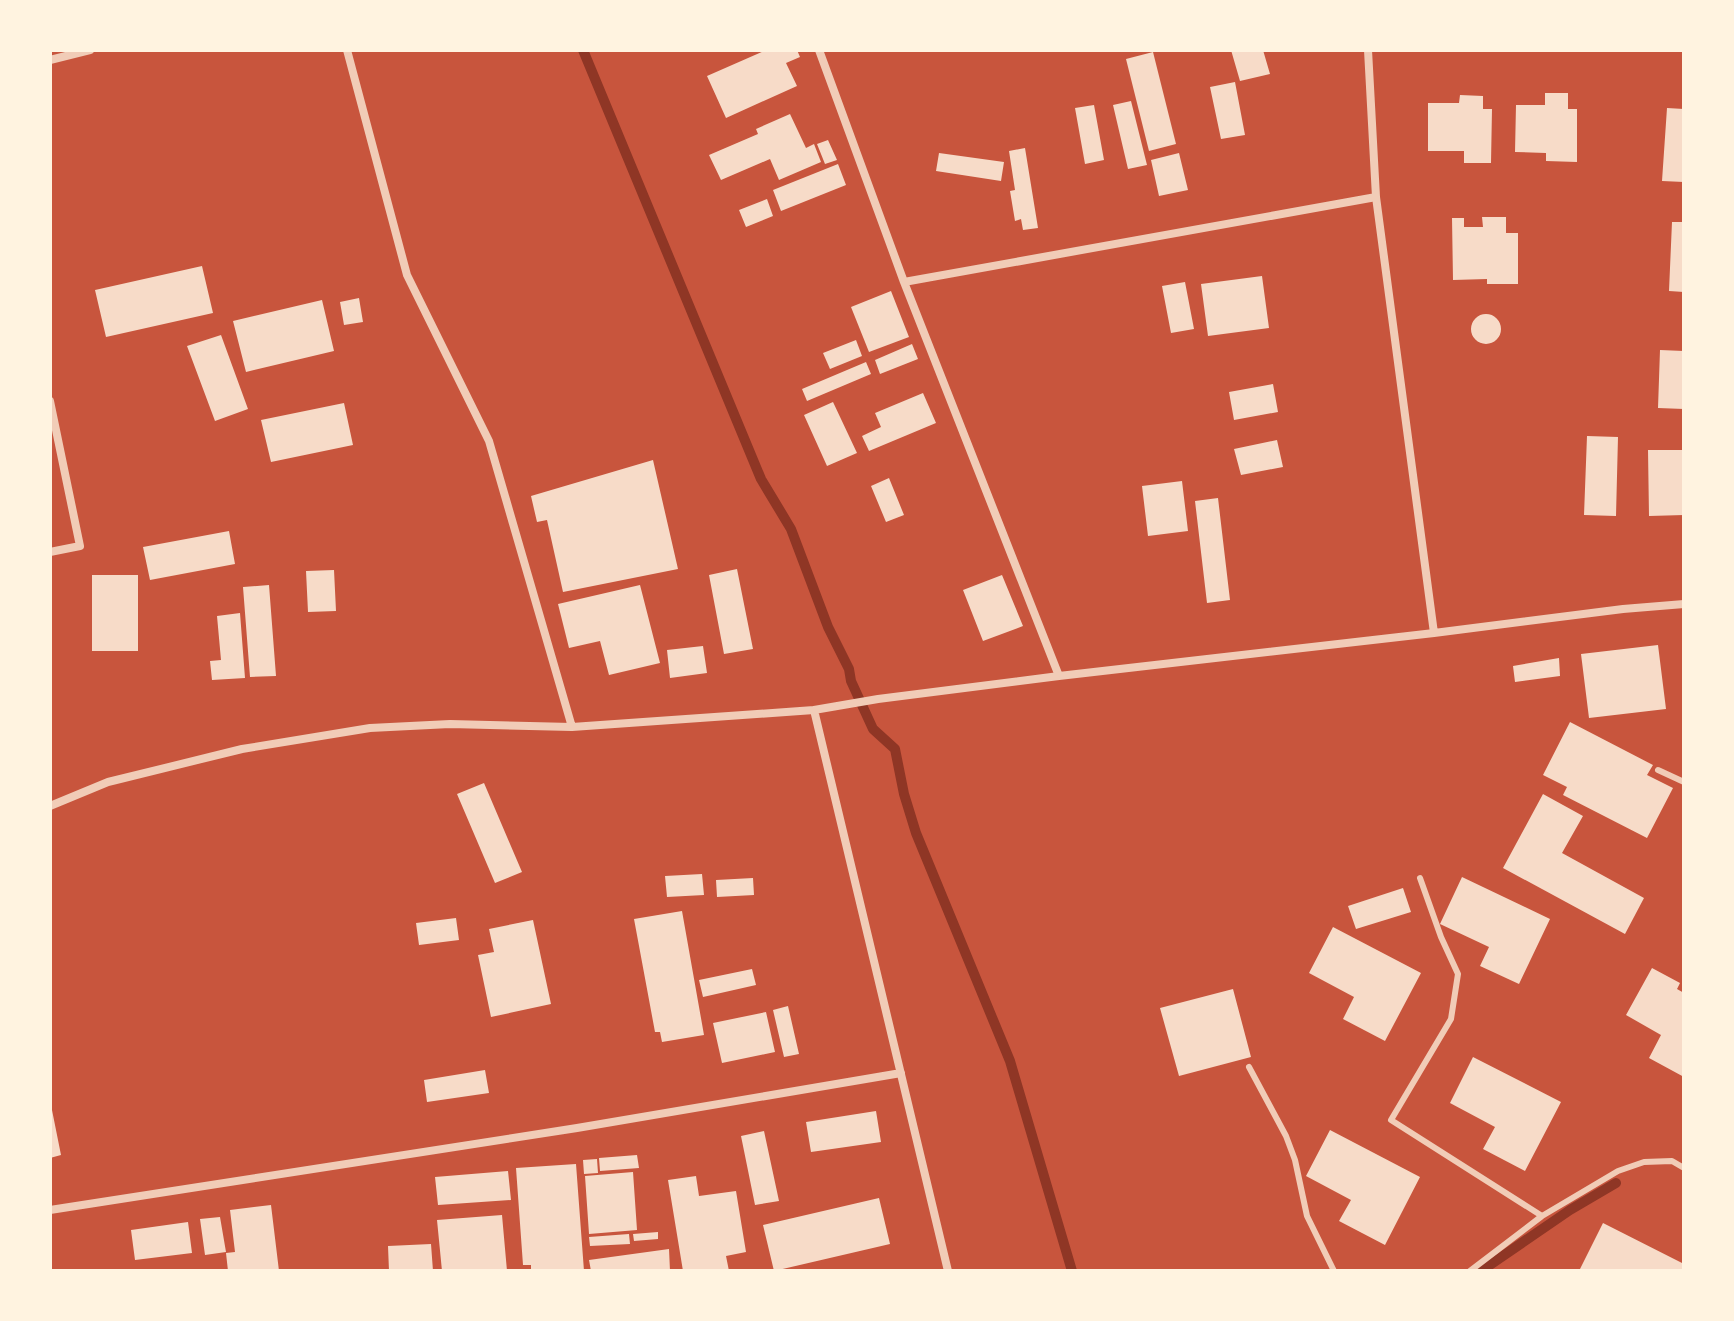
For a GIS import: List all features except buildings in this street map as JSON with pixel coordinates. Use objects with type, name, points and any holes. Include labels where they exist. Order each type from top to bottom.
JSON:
[{"type":"street","points":[[50,60],[90,50]]},
{"type":"street","points":[[347,50],[407,275],[489,441],[572,727]]},
{"type":"street","points":[[819,50],[904,282],[1059,676]]},
{"type":"street","points":[[1368,50],[1376,197],[1434,633]]},
{"type":"street","points":[[904,282],[1376,197]]},
{"type":"street","points":[[50,401],[80,546],[50,552]]},
{"type":"street","points":[[50,806],[108,782],[138,774],[242,749],[370,728],[450,724],[572,727],[814,710],[1059,676],[1684,604]]},
{"type":"street","points":[[814,710],[948,1271]]},
{"type":"street","points":[[50,1210],[577,1128],[901,1073]]},
{"type":"lane","points":[[1658,770],[1684,782]]},
{"type":"lane","points":[[1420,878],[1458,974],[1451,1019],[1391,1120],[1542,1216]]},
{"type":"lane","points":[[1249,1067],[1286,1136],[1295,1160],[1307,1216],[1334,1271]]},
{"type":"lane","points":[[1470,1271],[1542,1216],[1618,1171],[1644,1162],[1672,1161],[1684,1168]]},
{"type":"waterway","points":[[583,50],[761,479],[791,529],[828,627],[849,669],[851,681],[873,729],[895,749],[916,833],[1010,1061],[1072,1271]]},
{"type":"waterway","points":[[1481,1271],[1570,1210],[1616,1183]]}]
